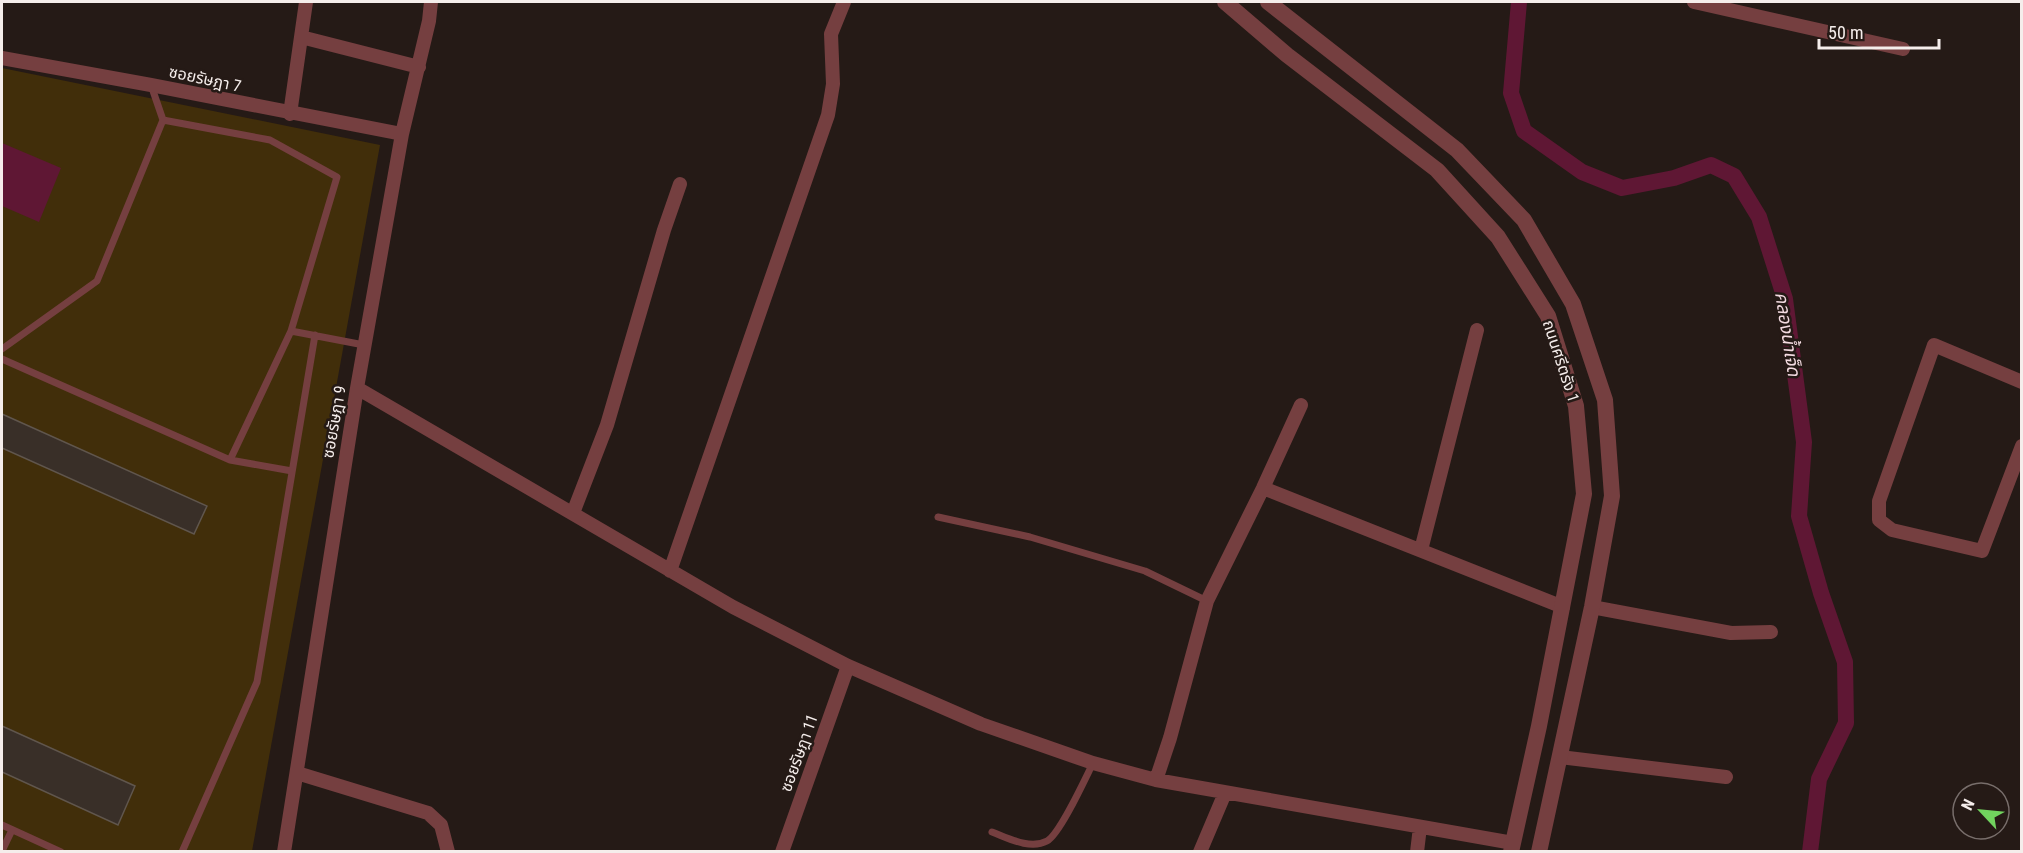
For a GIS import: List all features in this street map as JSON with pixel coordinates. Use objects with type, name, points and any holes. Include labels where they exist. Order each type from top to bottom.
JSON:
[{"type":"street","points":[[290,114],[306,2]]},
{"type":"street","name":"ซอยรัษฎา 9","points":[[285,852],[364,345],[402,134],[419,67],[431,2]]},
{"type":"street","points":[[670,571],[828,115],[833,84],[831,34],[843,2]]},
{"type":"street","name":"ถนนศรีตรัง 1","points":[[1225,2],[1287,55],[1437,170],[1498,237],[1548,316],[1576,406],[1584,494],[1539,726],[1512,847]]},
{"type":"street","name":"ถนนศรีตรัง 1","points":[[1268,2],[1456,150],[1524,220],[1573,304],[1605,400],[1612,496],[1592,607],[1539,852]]},
{"type":"street","points":[[1694,2],[1903,49]]},
{"type":"street","points":[[301,37],[419,67]]},
{"type":"street","name":"ซอยรัษฎา 7","points":[[2,58],[402,134]]},
{"type":"street","points":[[573,513],[607,425],[664,230],[680,184]]},
{"type":"street","points":[[1421,550],[1477,330]]},
{"type":"street","points":[[2022,382],[1934,345],[1879,501],[1879,520],[1892,530],[1982,551],[2022,446]]},
{"type":"street","points":[[357,388],[733,607],[849,666],[981,724],[1093,764],[1156,780],[1420,827],[1512,847]]},
{"type":"street","points":[[1156,780],[1170,738],[1206,601],[1263,488],[1301,405]]},
{"type":"street","points":[[1263,488],[1563,607]]},
{"type":"street","points":[[1592,607],[1731,633],[1771,632]]},
{"type":"street","name":"ซอยรัษฎา 11","points":[[782,852],[849,666]]},
{"type":"street","points":[[1560,757],[1726,777]]},
{"type":"street","points":[[297,773],[428,813],[441,825],[448,852]]},
{"type":"street","points":[[1200,852],[1225,793]]},
{"type":"street","points":[[1417,852],[1420,827]]},
{"type":"lane","points":[[2,349],[97,281],[163,120],[151,85]]},
{"type":"lane","points":[[163,120],[270,140],[337,177],[291,331],[230,460]]},
{"type":"lane","points":[[291,331],[364,345]]},
{"type":"lane","points":[[182,852],[257,682],[315,335]]},
{"type":"lane","points":[[2,359],[230,460],[292,471]]},
{"type":"lane","points":[[938,517],[1030,537],[1145,571],[1206,601]]},
{"type":"lane","points":[[992,832],[1017,842],[1032,844],[1047,841],[1058,829],[1093,764]]},
{"type":"lane","points":[[2,825],[61,852]]},
{"type":"lane","points":[[2,851],[12,830]]},
{"type":"shaded area","points":[[2,68],[380,145],[252,851],[2,851]]},
{"type":"shaded area","points":[[2,143],[61,168],[39,222],[2,206]]},
{"type":"building","points":[[2,414],[207,506],[194,534],[2,448]]},
{"type":"building","points":[[2,726],[135,786],[118,825],[2,772]]},
{"type":"waterway","name":"คลองน้ำเจ็ด","points":[[1519,2],[1511,93],[1524,131],[1582,172],[1622,188],[1674,178],[1711,165],[1734,176],[1759,217],[1785,299],[1804,442],[1799,516],[1821,593],[1845,662],[1846,723],[1819,779],[1810,852]]}]
